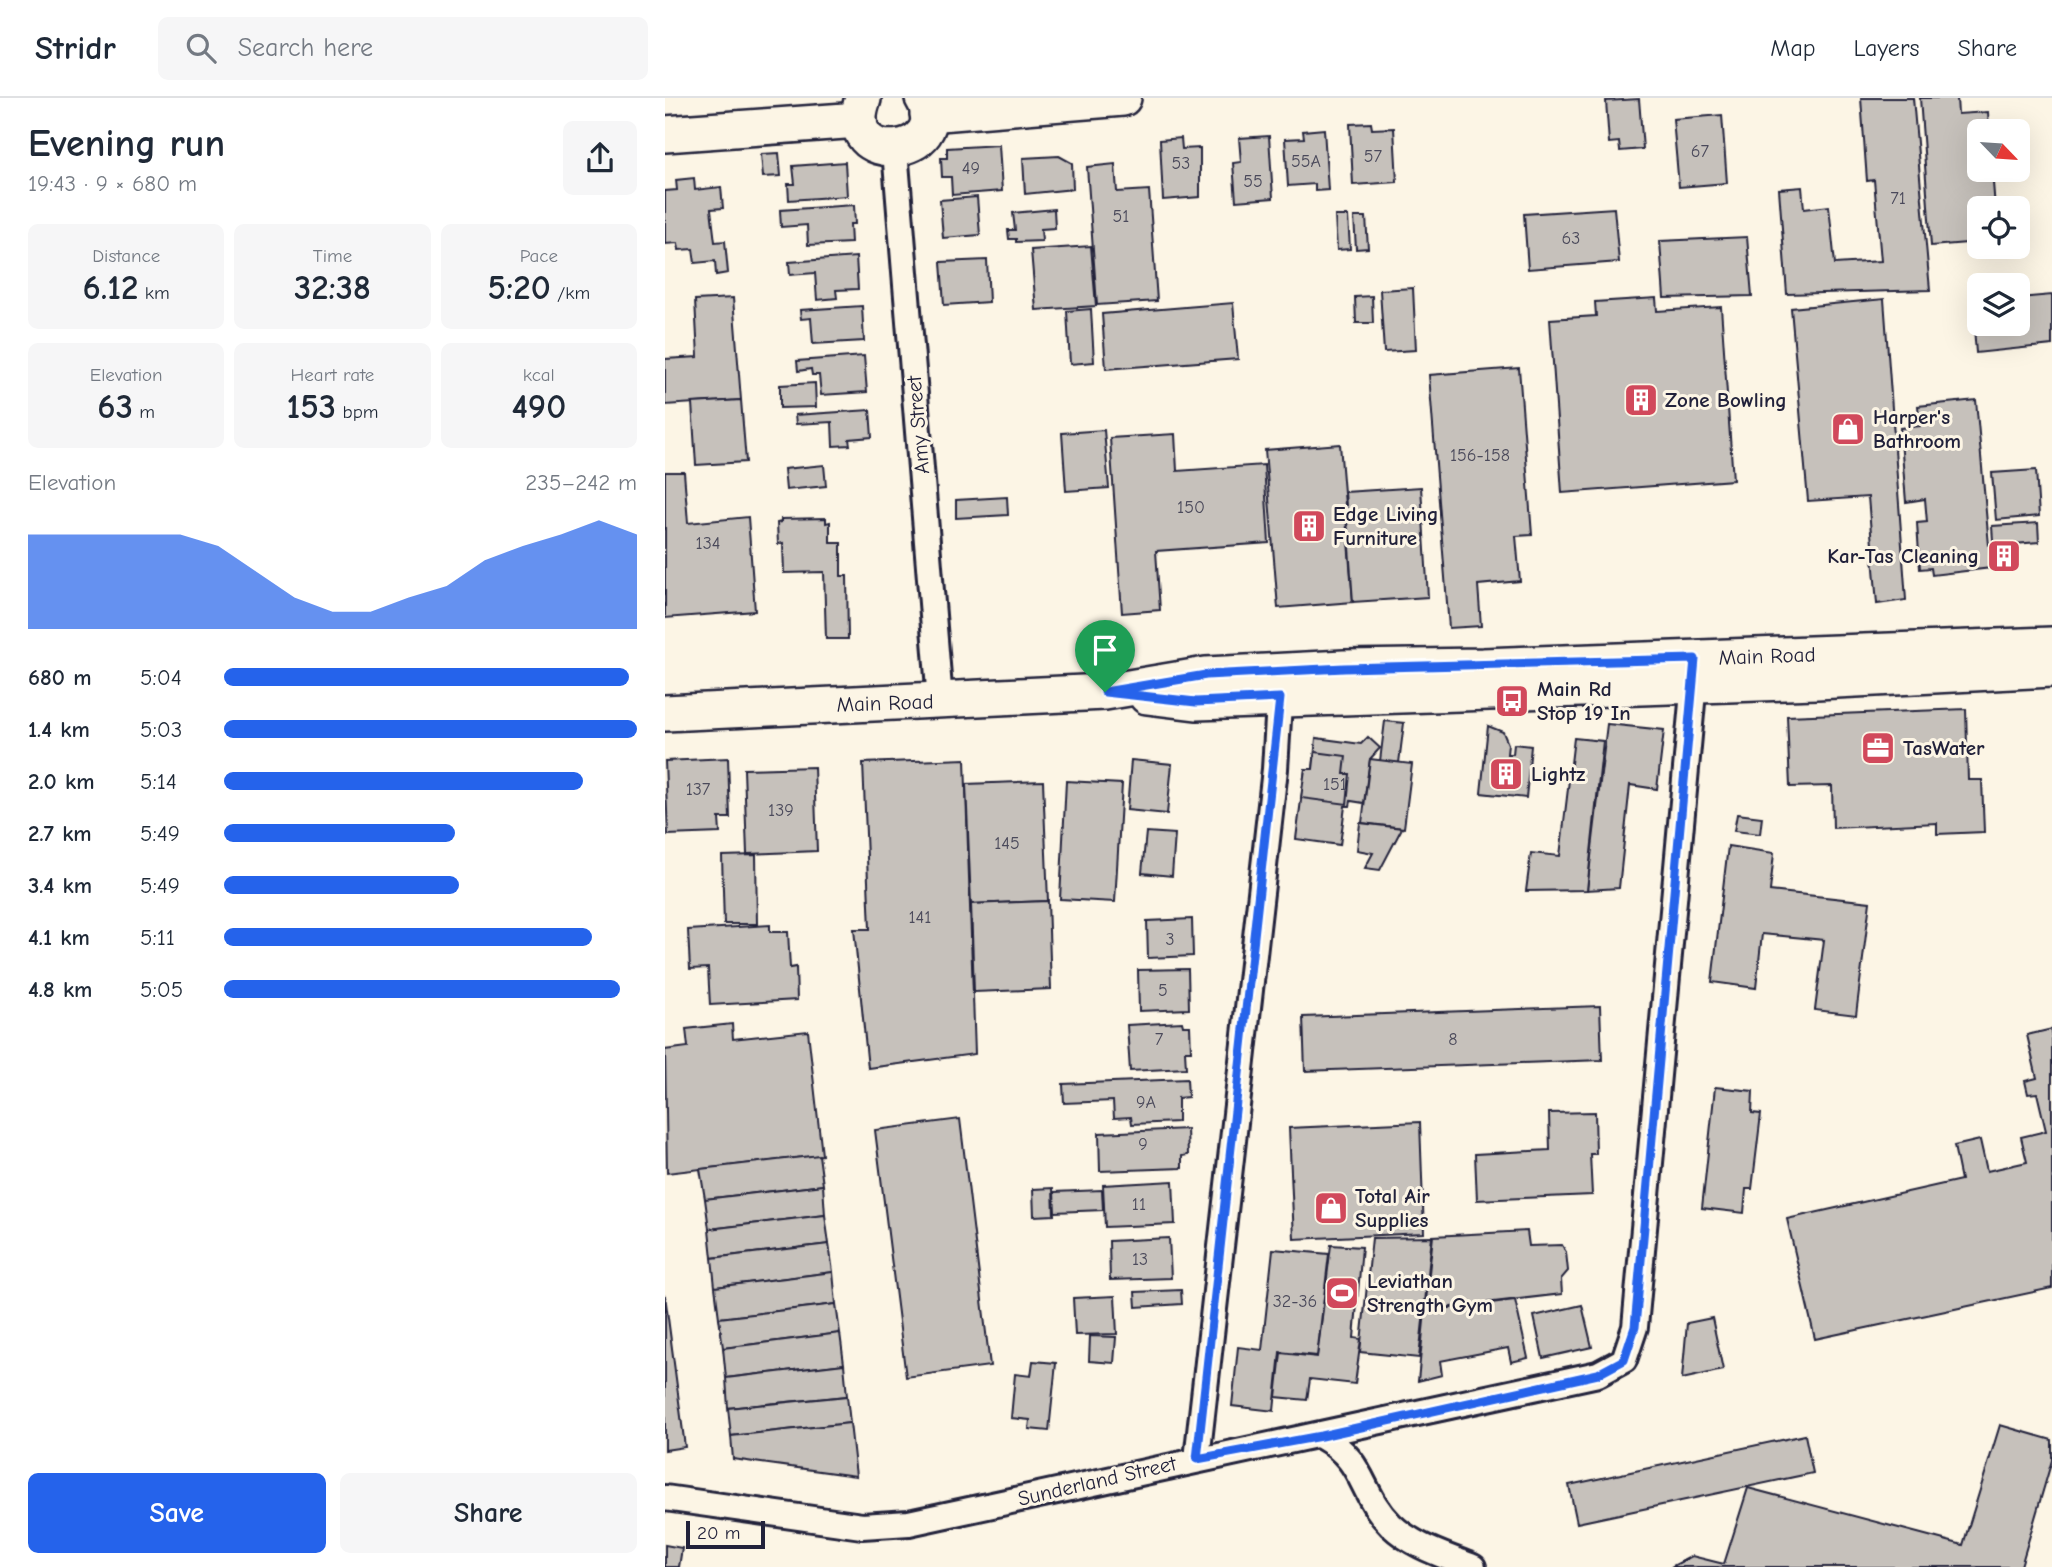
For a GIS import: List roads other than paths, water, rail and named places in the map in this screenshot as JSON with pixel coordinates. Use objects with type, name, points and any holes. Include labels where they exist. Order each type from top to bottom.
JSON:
[{"type":"main road","points":[[665,134],[861,109],[867,138],[875,145],[895,150],[915,142],[927,124],[926,106],[1123,98]]},
{"type":"main road","name":"Main Road","points":[[1695,672],[2052,645]]},
{"type":"main road","name":"Main Road","points":[[665,713],[1105,692],[1206,675],[1280,685],[1695,672],[2052,669]]},
{"type":"street","name":"Amy Street","points":[[895,150],[940,701]]},
{"type":"street","name":"Sunderland Street","points":[[665,1498],[862,1526],[909,1523],[1598,1374],[1624,1360],[1635,1327],[1695,672]]},
{"type":"street","points":[[1197,1459],[1280,685]]},
{"type":"street","points":[[1321,1436],[1341,1448],[1355,1462],[1378,1509],[1412,1543],[1473,1567]]},
{"type":"place","name":"Zone Bowling","points":[[1641,400]]},
{"type":"place","name":"Harper's Bathroom","points":[[1848,429]]},
{"type":"place","name":"Edge Living Furniture","points":[[1309,526]]},
{"type":"place","name":"Kar-Tas Cleaning","points":[[2004,556]]},
{"type":"place","name":"Main Rd Stop 19 In","points":[[1512,701]]},
{"type":"place","name":"TasWater","points":[[1878,748]]},
{"type":"place","name":"Lightz","points":[[1506,774]]},
{"type":"place","name":"Total Air Supplies","points":[[1331,1208]]},
{"type":"place","name":"Leviathan Strength Gym","points":[[1342,1293]]}]
